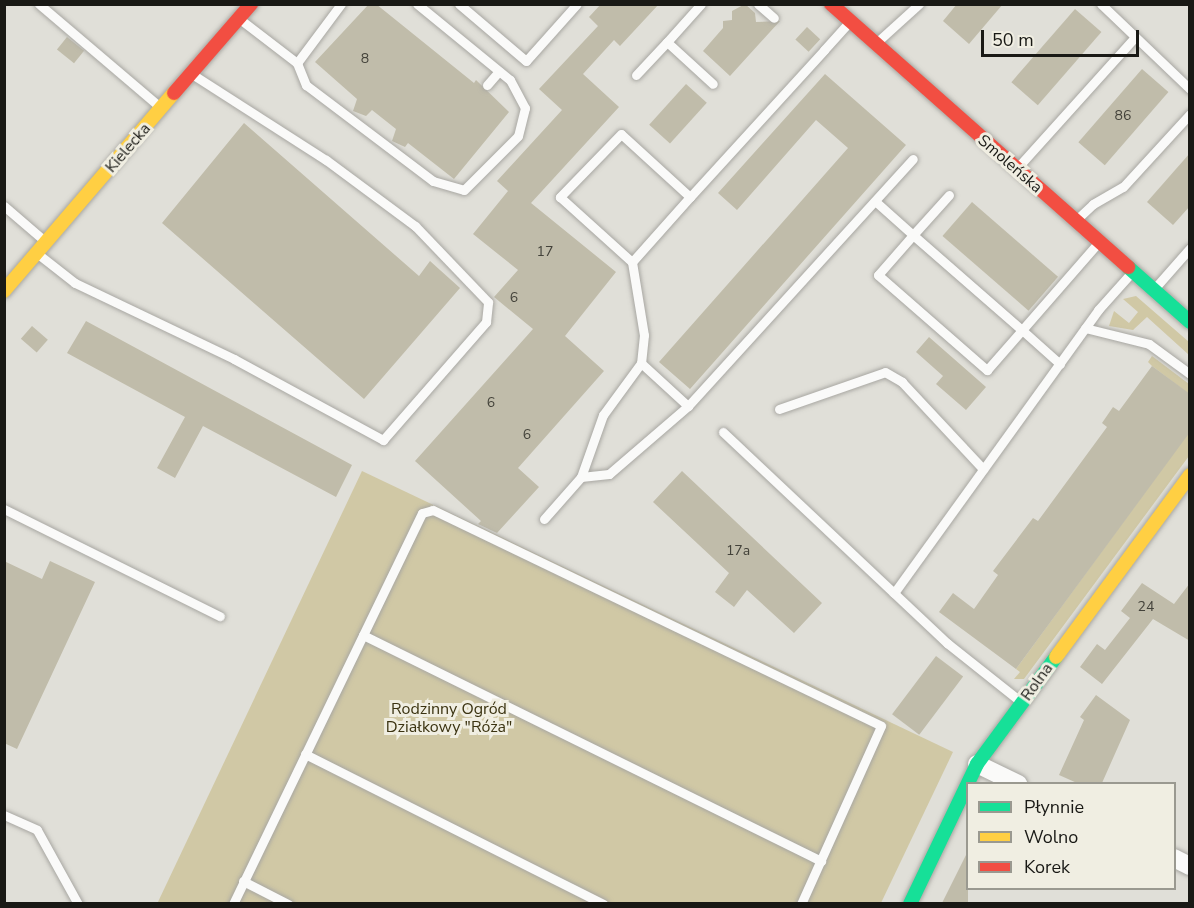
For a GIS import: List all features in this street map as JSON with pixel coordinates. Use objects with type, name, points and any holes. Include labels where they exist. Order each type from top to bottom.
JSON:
[{"type":"street","name":"Kielecka","points":[[4,291],[251,4]]},
{"type":"street","name":"Smoleńska","points":[[831,4],[1190,322]]},
{"type":"street","name":"Rolna","points":[[968,782],[977,764],[1190,475]]},
{"type":"street","points":[[977,764],[1016,782]]},
{"type":"street","name":"Rolna","points":[[910,903],[966,787]]},
{"type":"street","points":[[1176,859],[1190,866]]},
{"type":"lane","points":[[39,4],[162,108]]},
{"type":"lane","points":[[49,13],[56,4]]},
{"type":"lane","points":[[297,63],[341,4]]},
{"type":"lane","points":[[239,19],[297,63],[306,85],[433,181],[457,190],[470,187],[522,128],[523,98],[499,71],[417,4]]},
{"type":"lane","points":[[459,4],[526,61],[577,4]]},
{"type":"lane","points":[[636,75],[701,4]]},
{"type":"lane","points":[[758,4],[774,18]]},
{"type":"lane","points":[[875,44],[919,4]]},
{"type":"lane","points":[[1101,4],[1190,89]]},
{"type":"lane","points":[[632,262],[849,21]]},
{"type":"lane","points":[[1016,169],[1135,37]]},
{"type":"lane","points":[[667,42],[713,84]]},
{"type":"lane","points":[[487,85],[499,71]]},
{"type":"lane","points":[[37,254],[75,283],[234,359],[383,440],[486,322],[488,302],[415,226],[326,160],[192,74]]},
{"type":"lane","points":[[1075,221],[1093,204],[1123,188],[1190,114]]},
{"type":"lane","points":[[544,519],[581,477],[603,415],[641,363],[644,335],[632,262],[560,197],[621,134],[690,197]]},
{"type":"lane","points":[[581,477],[609,474],[688,406],[913,159]]},
{"type":"lane","points":[[949,195],[878,275],[987,370],[1099,242]]},
{"type":"lane","points":[[874,201],[1060,363]]},
{"type":"lane","points":[[4,206],[47,243]]},
{"type":"lane","points":[[1153,290],[1190,248]]},
{"type":"lane","points":[[894,593],[1085,328],[1132,272]]},
{"type":"lane","points":[[1085,328],[1149,344],[1190,374]]},
{"type":"lane","points":[[641,363],[688,406]]},
{"type":"lane","points":[[779,409],[885,372],[902,382],[983,469]]},
{"type":"lane","points":[[723,432],[947,643],[1022,702]]},
{"type":"lane","points":[[4,509],[220,616]]},
{"type":"lane","points":[[233,903],[422,513],[433,510],[870,721],[881,731],[801,903]]},
{"type":"lane","points":[[363,636],[821,861]]},
{"type":"lane","points":[[305,754],[603,903]]},
{"type":"lane","points":[[4,815],[37,830],[78,903]]},
{"type":"lane","points":[[243,881],[288,903]]},
{"type":"green space","points":[[1136,296],[1189,342],[1189,355],[1147,317],[1133,330],[1109,326],[1114,311],[1129,323],[1138,312],[1123,299]]},
{"type":"green space","points":[[1152,356],[1189,384],[1189,394],[1148,362]]},
{"type":"green space","points":[[1189,432],[1189,456],[1024,679],[1014,679],[1020,672],[1016,669]]},
{"type":"green space","name":"Rodzinny Ogród Działkowy \"Róża\"","points":[[362,471],[953,752],[881,903],[157,904]]},
{"type":"building","points":[[369,4],[376,4],[474,83],[476,80],[509,112],[454,179],[408,143],[405,147],[392,141],[396,129],[372,110],[366,116],[353,111],[357,99],[315,62]]},
{"type":"building","points":[[601,4],[659,4],[620,46],[614,40],[583,74],[619,107],[531,203],[616,272],[565,336],[604,371],[518,468],[539,487],[497,533],[478,524],[481,521],[415,461],[533,329],[494,297],[518,270],[473,234],[508,191],[497,181],[562,110],[539,89],[598,26],[589,17]]},
{"type":"building","points":[[745,4],[755,13],[756,22],[780,21],[730,76],[703,51],[723,28],[723,21],[732,20],[732,11]]},
{"type":"building","points":[[957,4],[1003,4],[969,44],[943,21]]},
{"type":"building","points":[[1075,9],[1101,32],[1038,105],[1011,82]]},
{"type":"building","points":[[807,27],[820,39],[809,52],[795,39]]},
{"type":"building","points":[[67,37],[84,51],[74,63],[57,49]]},
{"type":"building","points":[[1142,69],[1168,92],[1105,165],[1078,142]]},
{"type":"building","points":[[825,74],[906,145],[690,389],[659,362],[848,148],[816,120],[737,210],[718,193]]},
{"type":"building","points":[[686,84],[707,103],[670,144],[649,125]]},
{"type":"building","points":[[244,123],[419,276],[430,261],[460,288],[364,399],[162,223]]},
{"type":"building","points":[[1190,153],[1190,206],[1173,225],[1147,202]]},
{"type":"building","points":[[972,202],[1058,277],[1029,311],[942,236]]},
{"type":"building","points":[[86,321],[352,465],[336,497],[203,426],[175,478],[157,468],[185,417],[67,353]]},
{"type":"building","points":[[32,326],[48,340],[37,353],[21,339]]},
{"type":"building","points":[[929,337],[986,387],[966,410],[936,384],[943,376],[916,352]]},
{"type":"building","points":[[1152,366],[1190,394],[1190,432],[1016,669],[939,612],[953,593],[974,609],[998,575],[993,571],[1033,518],[1038,521],[1107,427],[1102,423],[1113,407],[1119,411]]},
{"type":"building","points":[[682,471],[822,603],[794,633],[747,590],[734,607],[715,592],[729,573],[653,502]]},
{"type":"building","points":[[4,561],[42,579],[50,561],[95,582],[17,749],[4,743]]},
{"type":"building","points":[[1142,583],[1174,604],[1190,583],[1190,641],[1153,619],[1102,684],[1080,667],[1097,644],[1105,650],[1130,618],[1121,611]]},
{"type":"building","points":[[936,656],[963,676],[919,735],[892,714]]},
{"type":"building","points":[[1096,695],[1130,720],[1102,782],[1075,782],[1059,775],[1084,720],[1080,717]]},
{"type":"building","points":[[966,855],[968,903],[942,903]]},
{"type":"traffic: fast","points":[[1128,267],[1190,322]]},
{"type":"traffic: fast","points":[[968,782],[977,764],[1056,657]]},
{"type":"traffic: fast","points":[[910,904],[966,787]]},
{"type":"traffic: slow","points":[[4,291],[174,93]]},
{"type":"traffic: slow","points":[[1056,657],[1190,475]]},
{"type":"traffic: jam","points":[[174,93],[251,4]]},
{"type":"traffic: jam","points":[[831,4],[1128,267]]}]
